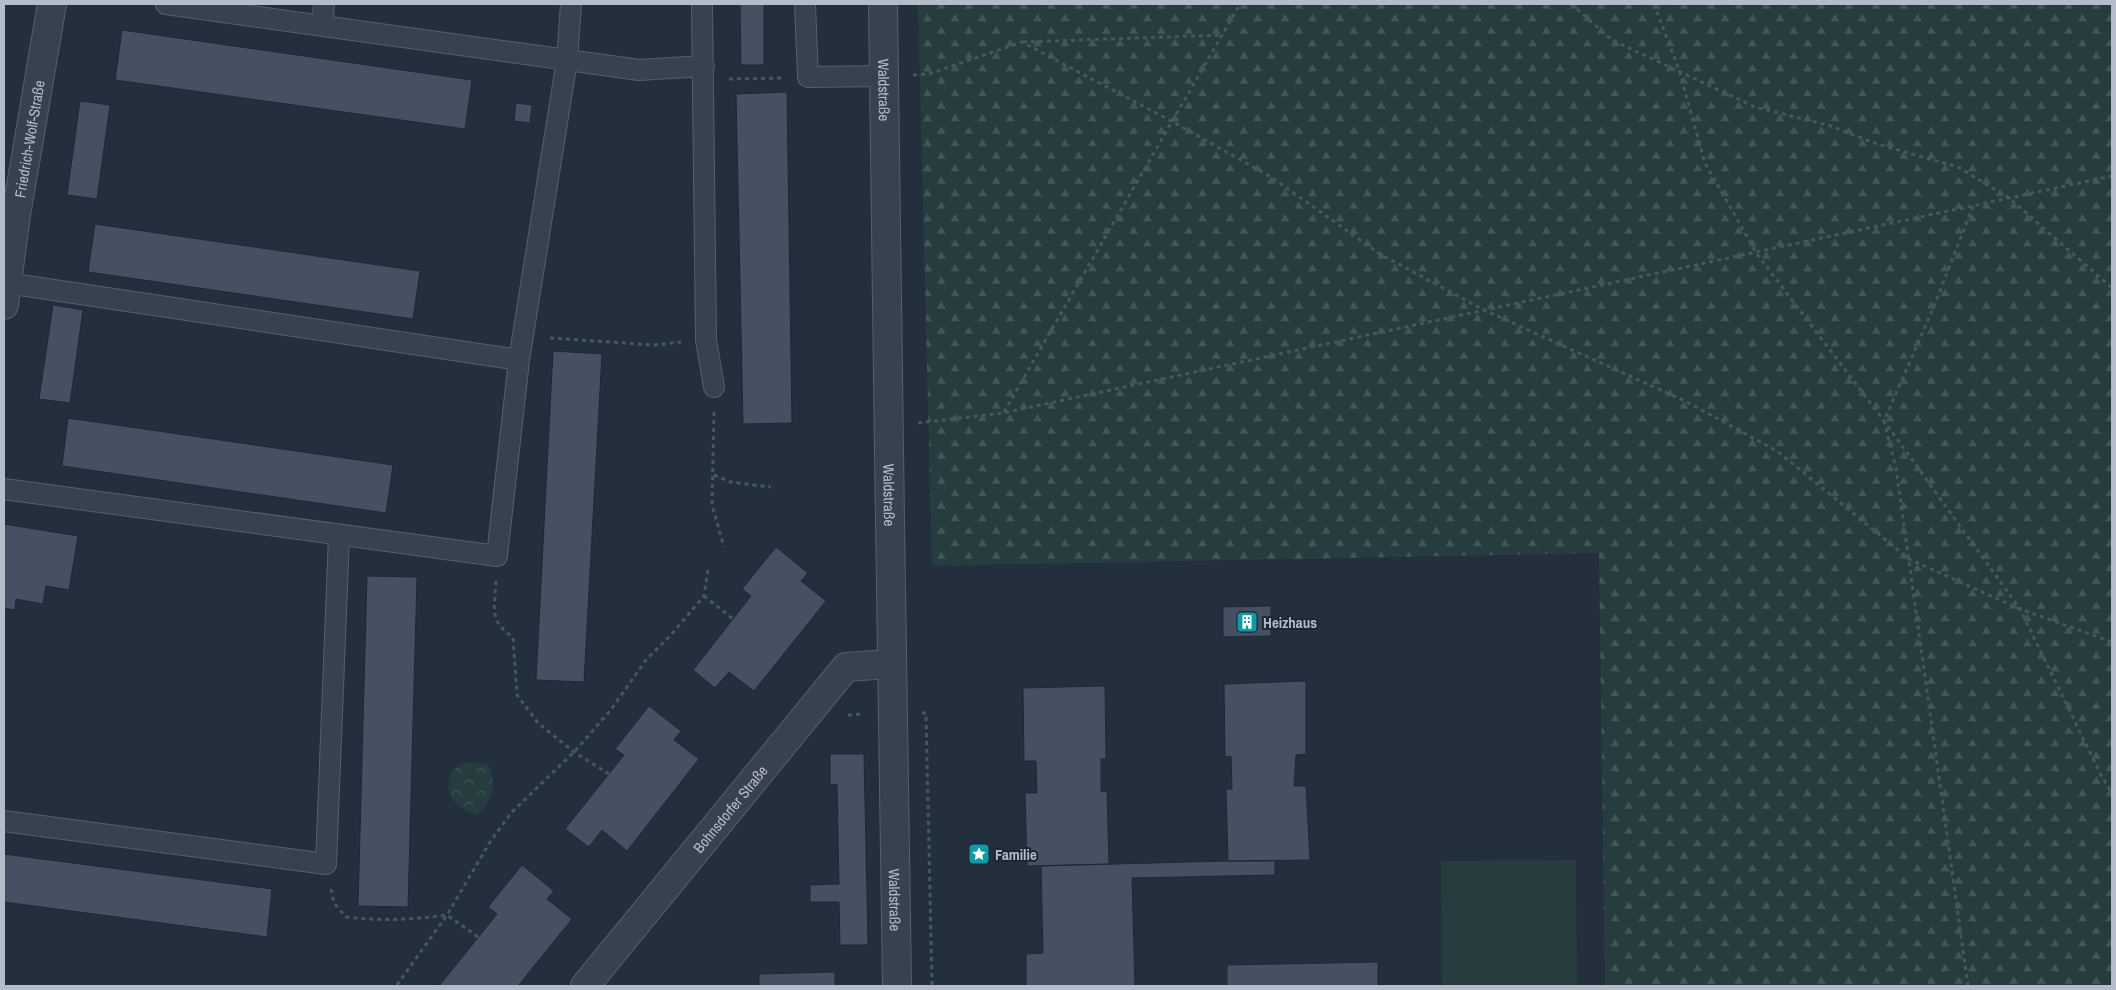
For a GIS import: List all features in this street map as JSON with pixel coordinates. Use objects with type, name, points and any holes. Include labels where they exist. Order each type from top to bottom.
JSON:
[{"type":"street","name":"Friedrich-Wolf-Straße","points":[[5,294],[10,214],[52,4]]},
{"type":"street","name":"Waldstraße","points":[[883,4],[889,426],[890,664],[897,986]]},
{"type":"street","name":"Bohnsdorfer Straße","points":[[586,986],[846,667],[890,664]]},
{"type":"lane","points":[[166,4],[639,70],[704,73]]},
{"type":"lane","points":[[322,26],[324,4]]},
{"type":"lane","points":[[4,488],[339,536],[498,556],[519,360],[567,60],[570,4]]},
{"type":"lane","points":[[702,4],[706,340],[714,387]]},
{"type":"lane","points":[[805,4],[808,77],[884,76]]},
{"type":"lane","points":[[5,294],[519,360]]},
{"type":"lane","points":[[4,821],[326,864],[339,536]]},
{"type":"path","points":[[1003,413],[1240,4]]},
{"type":"path","points":[[1571,4],[1612,40],[1755,107],[1828,125],[1877,144],[1958,167],[2009,198],[2112,288]]},
{"type":"path","points":[[1654,4],[1679,70],[1705,163],[1757,254],[1884,421],[2020,609],[2100,775],[2112,793]]},
{"type":"path","points":[[884,76],[929,74],[1022,42],[1222,34]]},
{"type":"path","points":[[1022,42],[1173,122],[1271,177],[1380,254],[1484,310],[1685,401],[1776,451],[1909,559],[2020,609],[2112,642]]},
{"type":"path","points":[[704,73],[808,77]]},
{"type":"path","points":[[889,426],[1003,413],[1484,310],[1757,254],[2112,176]]},
{"type":"path","points":[[1968,986],[1896,468],[1884,421],[1935,304],[1973,206]]},
{"type":"path","points":[[524,336],[654,345],[706,340]]},
{"type":"path","points":[[714,387],[712,505],[724,547]]},
{"type":"path","points":[[714,475],[731,482],[771,487]]},
{"type":"path","points":[[498,556],[494,619],[501,629],[513,638],[516,695],[538,723],[574,752],[609,774]]},
{"type":"path","points":[[397,985],[447,915],[490,842],[512,812],[574,752],[610,711],[646,660],[670,636],[704,596],[708,569]]},
{"type":"path","points":[[704,596],[733,619]]},
{"type":"path","points":[[926,713],[932,986]]},
{"type":"path","points":[[326,864],[334,903],[346,917],[373,920],[411,920],[447,915],[478,937]]},
{"type":"green space","points":[[918,4],[2112,4],[2112,986],[1605,986],[1599,553],[932,566]]},
{"type":"green space","points":[[475,762],[488,764],[493,778],[490,798],[477,815],[461,807],[449,791],[449,779],[455,769],[462,764]]},
{"type":"green space","points":[[1576,860],[1577,986],[1442,986],[1441,861]]},
{"type":"building","points":[[740,4],[764,4],[764,65],[741,65]]},
{"type":"building","points":[[122,30],[472,80],[465,129],[115,80]]},
{"type":"building","points":[[787,92],[792,423],[743,424],[736,94]]},
{"type":"building","points":[[80,101],[110,105],[97,199],[67,195]]},
{"type":"building","points":[[516,103],[532,105],[530,123],[514,121]]},
{"type":"building","points":[[95,224],[420,271],[413,319],[88,272]]},
{"type":"building","points":[[53,305],[83,310],[70,403],[39,399]]},
{"type":"building","points":[[553,351],[602,354],[584,682],[536,680]]},
{"type":"building","points":[[68,418],[393,465],[386,513],[62,466]]},
{"type":"building","points":[[4,524],[78,536],[69,590],[46,586],[43,604],[16,599],[15,610],[4,608]]},
{"type":"building","points":[[776,547],[808,573],[801,581],[826,601],[754,691],[729,672],[715,688],[693,670],[751,596],[742,589]]},
{"type":"building","points":[[367,576],[417,577],[408,907],[358,906]]},
{"type":"building","name":"Heizhaus","points":[[1271,606],[1271,636],[1223,637],[1223,607]]},
{"type":"building","points":[[1306,681],[1306,754],[1296,755],[1294,786],[1306,786],[1310,860],[1228,861],[1226,789],[1232,789],[1231,756],[1225,757],[1224,684]]},
{"type":"building","points":[[1105,686],[1106,759],[1101,759],[1101,791],[1107,792],[1109,864],[1027,866],[1025,793],[1037,793],[1036,761],[1024,761],[1023,688]]},
{"type":"building","points":[[649,706],[681,731],[674,740],[699,759],[627,851],[602,830],[589,847],[565,829],[624,755],[615,749]]},
{"type":"building","points":[[830,754],[864,754],[868,945],[840,945],[839,902],[810,902],[810,885],[839,884],[837,784],[830,785]]},
{"type":"building","points":[[4,854],[272,889],[267,937],[4,902]]},
{"type":"building","points":[[1275,861],[1275,875],[1132,878],[1135,986],[1026,986],[1026,954],[1043,953],[1041,866]]},
{"type":"building","points":[[522,865],[554,891],[547,899],[572,919],[518,986],[439,986],[497,914],[488,907]]},
{"type":"building","points":[[1378,962],[1378,986],[1227,986],[1227,965]]},
{"type":"building","points":[[835,972],[835,986],[759,986],[759,974]]},
{"type":"place","name":"Heizhaus","points":[[1247,622]]},
{"type":"place","name":"Familie","points":[[979,854]]}]
